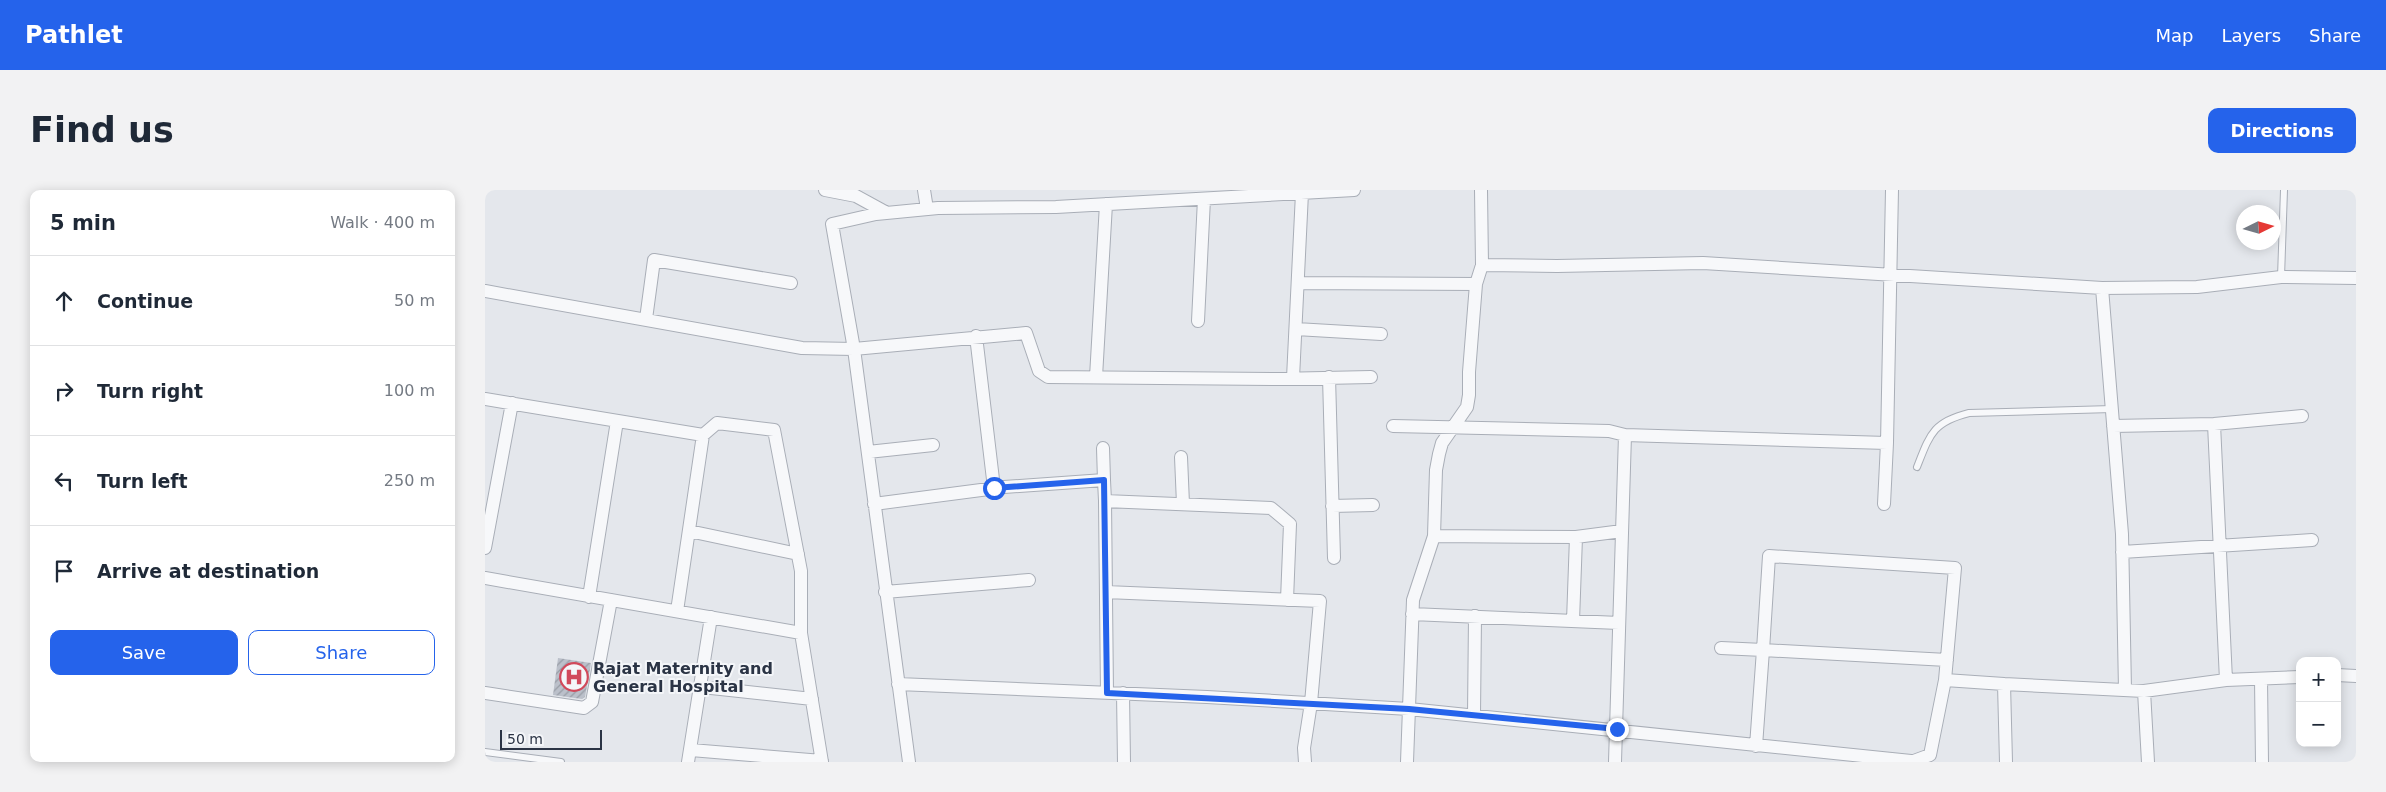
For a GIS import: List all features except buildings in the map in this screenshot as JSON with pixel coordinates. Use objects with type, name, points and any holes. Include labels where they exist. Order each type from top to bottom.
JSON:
[{"type":"street","points":[[825,190],[856,196],[887,213]]},
{"type":"street","points":[[924,190],[927,209]]},
{"type":"street","points":[[909,762],[885,592],[855,349],[832,224],[887,213],[927,209],[1106,204],[1176,195],[1204,199],[1354,190]]},
{"type":"street","points":[[1407,762],[1413,600],[1434,536],[1437,462],[1442,443],[1467,407],[1469,395],[1475,284],[1482,265],[1481,190]]},
{"type":"street","points":[[1884,504],[1893,190]]},
{"type":"street","points":[[1293,378],[1302,193]]},
{"type":"street","points":[[1198,321],[1204,199]]},
{"type":"street","points":[[1097,377],[1106,204]]},
{"type":"street","points":[[646,319],[654,260],[791,283]]},
{"type":"street","points":[[1482,265],[1557,266],[1703,263],[1892,273],[2102,288],[2197,286],[2281,278],[2356,278]]},
{"type":"street","points":[[1298,283],[1475,284]]},
{"type":"street","points":[[2102,288],[2122,552],[2125,690]]},
{"type":"street","points":[[485,291],[802,348],[855,349],[1026,332],[1039,371],[1048,377],[1371,377]]},
{"type":"street","points":[[1296,329],[1381,334]]},
{"type":"street","points":[[976,336],[994,488]]},
{"type":"street","points":[[1329,377],[1333,558]]},
{"type":"street","points":[[485,399],[703,435]]},
{"type":"street","points":[[485,548],[512,403]]},
{"type":"street","points":[[2113,426],[2214,424],[2302,416]]},
{"type":"street","points":[[589,597],[617,421]]},
{"type":"street","points":[[677,612],[703,435],[717,423],[775,430],[801,571],[801,633],[822,761],[689,756],[702,686],[711,618]]},
{"type":"street","points":[[2214,424],[2226,680]]},
{"type":"street","points":[[1393,426],[1609,431],[1625,434],[1887,443]]},
{"type":"street","points":[[1615,762],[1625,434]]},
{"type":"street","points":[[868,452],[933,445]]},
{"type":"street","points":[[1103,448],[1107,693]]},
{"type":"street","points":[[1181,457],[1183,504]]},
{"type":"street","points":[[874,504],[994,488],[1104,480]]},
{"type":"street","points":[[1105,500],[1271,508],[1290,524],[1287,600]]},
{"type":"street","points":[[1332,506],[1373,505]]},
{"type":"street","points":[[689,531],[798,554]]},
{"type":"street","points":[[1434,536],[1576,537],[1622,531]]},
{"type":"street","points":[[1573,621],[1576,537]]},
{"type":"street","points":[[2122,552],[2219,544],[2312,540]]},
{"type":"street","points":[[898,684],[1123,693],[1409,709],[1617,729],[1656,736],[1911,762],[1930,755],[1945,680],[1955,568],[1769,556],[1756,746]]},
{"type":"street","points":[[485,578],[801,633]]},
{"type":"street","points":[[885,592],[1029,580]]},
{"type":"street","points":[[1106,592],[1320,601],[1311,703],[1304,748],[1305,762]]},
{"type":"street","points":[[485,693],[584,708],[592,702],[611,600]]},
{"type":"street","points":[[1412,614],[1619,623]]},
{"type":"street","points":[[1473,715],[1475,616]]},
{"type":"street","points":[[1721,648],[1947,660]]},
{"type":"street","points":[[2341,675],[2356,676]]},
{"type":"street","points":[[1945,680],[2144,691],[2226,680],[2296,677]]},
{"type":"street","points":[[2261,679],[2262,762]]},
{"type":"street","points":[[2004,684],[2006,762]]},
{"type":"street","points":[[702,686],[812,699]]},
{"type":"street","points":[[2144,691],[2148,762]]},
{"type":"street","points":[[1123,693],[1124,762]]},
{"type":"lane","points":[[2281,278],[2284,190]]},
{"type":"lane","points":[[1917,467],[1928,439],[1939,425],[1950,418],[1969,413],[2112,408]]},
{"type":"lane","points":[[485,752],[561,762]]},
{"type":"place","name":"Rajat Maternity and General Hospital","points":[[574,677]]},
{"type":"route","points":[[994,488],[1104,480],[1107,693],[1409,709],[1617,729]]}]
